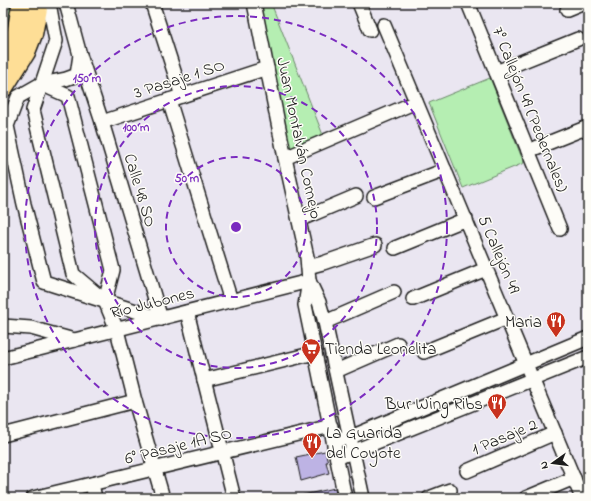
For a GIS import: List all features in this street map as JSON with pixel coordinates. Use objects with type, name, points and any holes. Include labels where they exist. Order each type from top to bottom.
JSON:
[{"type":"highway","points":[[3,87],[25,52],[32,34],[38,3]]},
{"type":"main road","points":[[3,66],[16,32],[21,3]]},
{"type":"street","points":[[48,3],[56,41],[33,110],[72,274],[105,301],[116,330],[163,498]]},
{"type":"street","name":"Calle 48 SO","points":[[66,3],[80,55],[102,122],[161,319]]},
{"type":"street","points":[[152,3],[182,96]]},
{"type":"street","name":"Juan Montalván Cornejo","points":[[254,3],[308,267],[309,281],[305,305],[345,498]]},
{"type":"street","points":[[359,3],[370,30]]},
{"type":"street","name":"7° Callejón 49 (Pedernales)","points":[[468,3],[560,229]]},
{"type":"street","points":[[567,10],[584,3]]},
{"type":"street","name":"5 Callejón 49","points":[[384,25],[582,498]]},
{"type":"street","points":[[496,72],[578,39]]},
{"type":"street","points":[[80,55],[77,75],[66,79],[41,84],[18,97],[7,126],[24,204],[44,282],[161,319]]},
{"type":"street","name":"3 Pasaje 1 SO","points":[[102,122],[267,68]]},
{"type":"street","points":[[41,84],[68,96],[113,270],[105,301]]},
{"type":"street","points":[[169,100],[231,301]]},
{"type":"street","points":[[285,158],[416,102]]},
{"type":"street","points":[[528,151],[588,127]]},
{"type":"street","points":[[374,197],[445,170]]},
{"type":"street","points":[[299,220],[356,196]]},
{"type":"street","points":[[395,248],[466,220]]},
{"type":"street","points":[[308,267],[375,244]]},
{"type":"street","points":[[413,299],[486,269]]},
{"type":"street","name":"Juan Montalván Cornejo","points":[[309,281],[320,302],[325,322],[363,498]]},
{"type":"street","name":"Río Jubones","points":[[3,358],[309,281]]},
{"type":"street","points":[[325,322],[394,292]]},
{"type":"street","points":[[188,312],[234,498]]},
{"type":"street","points":[[424,352],[507,318]]},
{"type":"street","points":[[3,326],[31,328],[74,340]]},
{"type":"street","points":[[334,441],[351,437],[588,338]]},
{"type":"street","points":[[336,371],[398,344]]},
{"type":"street","points":[[204,380],[315,353]]},
{"type":"street","points":[[337,458],[588,357]]},
{"type":"street","points":[[3,435],[135,401]]},
{"type":"street","name":"6° Pasaje 1A SO","points":[[33,498],[331,426]]},
{"type":"street","name":"1 Pasaje 2","points":[[467,471],[555,433]]},
{"type":"street","points":[[526,498],[574,478]]},
{"type":"street","points":[[92,484],[95,498]]},
{"type":"street","points":[[429,498],[450,490]]},
{"type":"green space","points":[[3,3],[11,3],[11,18],[3,48]]},
{"type":"green space","points":[[261,3],[271,3],[323,135],[289,152]]},
{"type":"green space","points":[[490,78],[524,163],[463,188],[429,103]]},
{"type":"building","points":[[325,451],[329,473],[301,481],[296,457]]},
{"type":"building","points":[[335,488],[337,497],[303,498],[303,495]]},
{"type":"place","name":"Maria","points":[[556,338]]},
{"type":"place","name":"Tienda Leonelita","points":[[311,365]]},
{"type":"place","name":"Bur Wing Ribs","points":[[497,420]]},
{"type":"place","name":"La Guarida del Coyote","points":[[312,459]]}]
